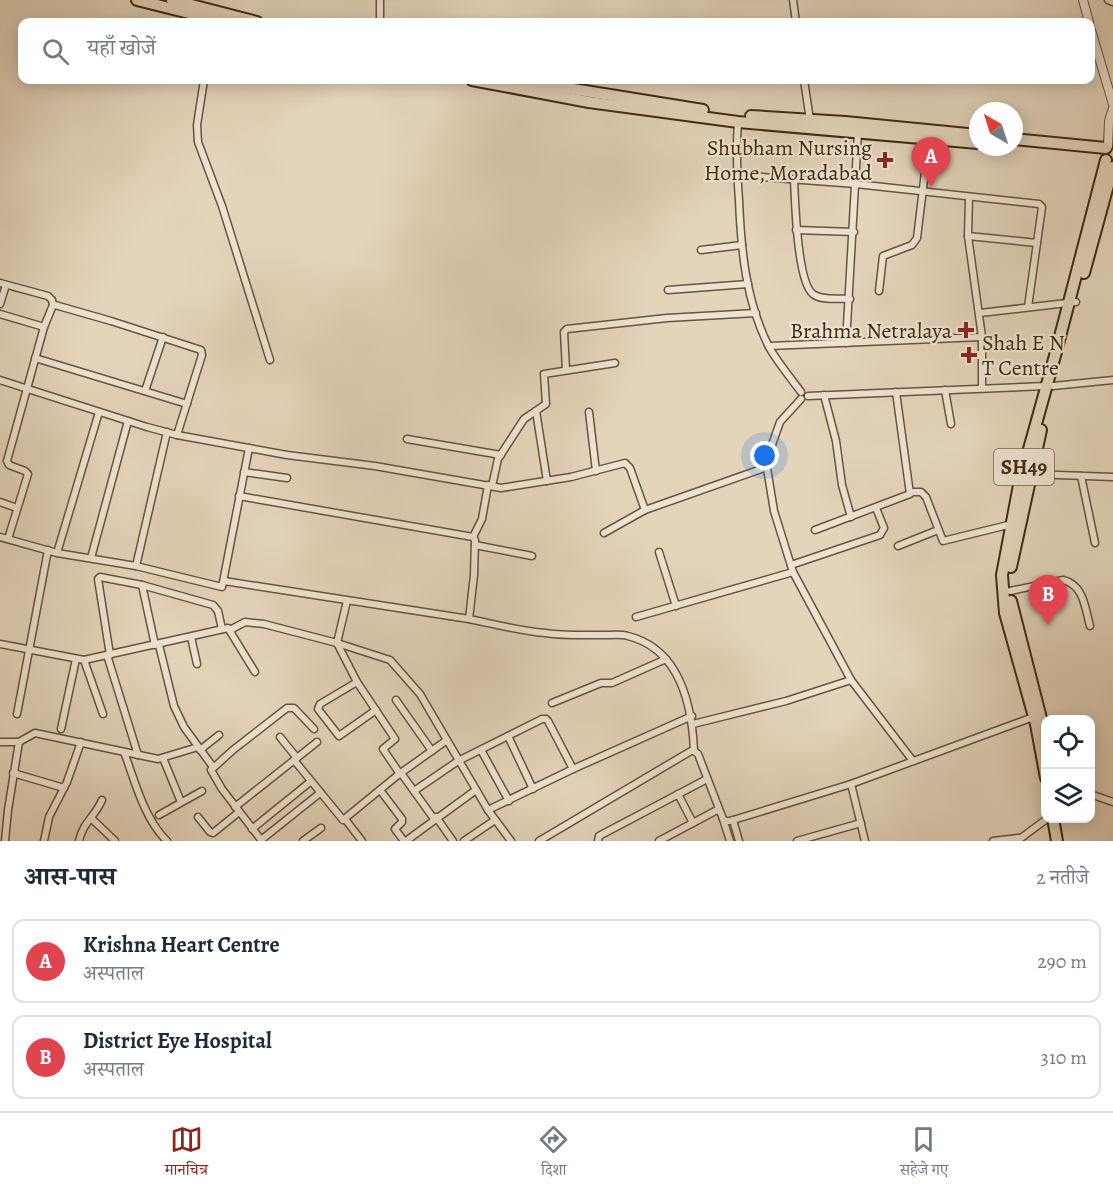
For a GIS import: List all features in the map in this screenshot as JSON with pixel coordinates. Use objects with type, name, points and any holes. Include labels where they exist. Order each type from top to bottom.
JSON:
[{"type":"main road","points":[[137,0],[206,18]]},
{"type":"main road","points":[[172,0],[242,18]]},
{"type":"main road","points":[[493,84],[589,102],[738,122],[969,142]]},
{"type":"main road","points":[[540,84],[729,114],[969,134]]},
{"type":"main road","points":[[1023,141],[1109,155]]},
{"type":"main road","points":[[1023,147],[1109,155]]},
{"type":"main road","name":"SH49","points":[[1041,724],[1005,613],[1002,575],[1019,485],[1072,302],[1109,155]]},
{"type":"main road","name":"SH49","points":[[1045,769],[1038,716],[1012,612],[1010,572],[1049,386]]},
{"type":"main road","points":[[1054,823],[1058,841]]},
{"type":"main road","points":[[1061,823],[1065,841]]},
{"type":"street","points":[[380,0],[381,18]]},
{"type":"street","points":[[793,0],[795,18]]},
{"type":"street","points":[[1083,0],[1088,18]]},
{"type":"street","points":[[1108,0],[1113,2]]},
{"type":"street","points":[[1095,44],[1113,106],[1109,121],[1109,155]]},
{"type":"street","points":[[203,84],[197,125],[198,142],[222,206],[270,360]]},
{"type":"street","points":[[805,84],[810,120]]},
{"type":"street","points":[[738,122],[737,175],[742,245],[748,284],[769,346],[805,400],[808,396],[1049,386],[1113,380]]},
{"type":"street","points":[[846,343],[858,132]]},
{"type":"street","points":[[879,291],[883,256],[912,245],[917,238],[929,139]]},
{"type":"street","points":[[737,175],[856,184],[1039,204],[1042,207],[1028,307]]},
{"type":"street","points":[[794,179],[796,230],[801,263],[810,291],[817,297],[850,299]]},
{"type":"street","points":[[969,197],[968,236],[980,313],[982,388]]},
{"type":"street","points":[[796,230],[854,232]]},
{"type":"street","points":[[968,236],[1037,243]]},
{"type":"street","points":[[701,250],[742,245]]},
{"type":"street","points":[[0,304],[3,284],[48,296],[53,305],[44,327],[7,461],[9,465],[27,474],[8,539]]},
{"type":"street","points":[[668,290],[748,284]]},
{"type":"street","points":[[980,313],[1072,302]]},
{"type":"street","points":[[53,305],[163,337],[202,352],[177,435]]},
{"type":"street","points":[[566,370],[564,332],[567,329],[667,318],[756,313]]},
{"type":"street","points":[[0,314],[44,327]]},
{"type":"street","points":[[145,391],[163,337]]},
{"type":"street","points":[[769,346],[982,337]]},
{"type":"street","points":[[36,358],[187,404]]},
{"type":"street","points":[[468,619],[474,576],[473,537],[482,519],[495,468],[501,455],[524,419],[544,407],[547,402],[544,374],[615,363]]},
{"type":"street","points":[[0,380],[177,435],[490,486],[506,488],[628,464],[645,510]]},
{"type":"street","points":[[945,390],[951,424]]},
{"type":"street","points":[[815,530],[909,496],[911,492],[896,392]]},
{"type":"street","points":[[801,395],[780,422],[766,462],[774,511],[792,569],[851,680],[913,761]]},
{"type":"street","points":[[824,395],[851,517]]},
{"type":"street","points":[[537,411],[547,481]]},
{"type":"street","points":[[57,553],[99,412]]},
{"type":"street","points":[[589,412],[596,471]]},
{"type":"street","points":[[91,558],[128,421]]},
{"type":"street","points":[[136,566],[167,432]]},
{"type":"street","points":[[407,439],[501,455]]},
{"type":"street","points":[[0,537],[57,553],[136,566],[222,587],[249,448]]},
{"type":"street","points":[[604,533],[645,510],[767,467]]},
{"type":"street","points":[[244,472],[287,478]]},
{"type":"street","points":[[1031,474],[1113,477]]},
{"type":"street","points":[[1081,476],[1095,543]]},
{"type":"street","points":[[911,492],[921,492],[927,497],[941,538],[945,541],[1012,524]]},
{"type":"street","points":[[239,496],[473,537]]},
{"type":"street","points":[[0,502],[17,508]]},
{"type":"street","points":[[636,617],[792,569],[880,535],[884,528],[876,508]]},
{"type":"street","points":[[898,546],[938,530]]},
{"type":"street","points":[[475,545],[532,556]]},
{"type":"street","points":[[17,714],[48,550]]},
{"type":"street","points":[[659,552],[676,606]]},
{"type":"street","points":[[138,755],[109,655],[98,579],[100,577],[142,585],[215,606],[222,629]]},
{"type":"street","points":[[224,580],[546,633],[627,636],[647,644],[666,659],[687,697],[692,720],[694,751],[698,754],[730,841]]},
{"type":"street","points":[[1010,591],[1063,580],[1071,582],[1081,592],[1090,626]]},
{"type":"street","points":[[142,585],[174,706],[184,727],[213,767],[212,772],[237,810],[261,840],[320,793]]},
{"type":"street","points":[[347,601],[337,643],[357,682],[395,739],[383,749],[453,841]]},
{"type":"street","points":[[0,644],[84,660],[222,629],[230,630],[245,622],[264,624],[337,643],[390,660],[420,694],[488,810],[511,841]]},
{"type":"street","points":[[230,630],[255,672]]},
{"type":"street","points":[[191,637],[197,664]]},
{"type":"street","points":[[61,729],[76,659]]},
{"type":"street","points":[[552,704],[601,683],[612,683],[666,659]]},
{"type":"street","points":[[84,660],[103,714]]},
{"type":"street","points":[[488,810],[573,769],[692,720],[786,701],[851,680]]},
{"type":"street","points":[[357,682],[320,704],[318,709],[339,736],[376,710]]},
{"type":"street","points":[[396,700],[432,751]]},
{"type":"street","points":[[213,767],[286,708],[294,708],[314,729]]},
{"type":"street","points":[[723,819],[725,822],[734,820],[851,784],[1038,716]]},
{"type":"street","points":[[414,791],[458,760],[546,719],[573,769]]},
{"type":"street","points":[[0,741],[19,742],[35,733],[153,759],[199,749],[219,735]]},
{"type":"street","points":[[508,736],[533,789]]},
{"type":"street","points":[[280,737],[310,782],[362,841]]},
{"type":"street","points":[[345,819],[400,773],[447,740]]},
{"type":"street","points":[[5,841],[19,742]]},
{"type":"street","points":[[44,841],[49,817],[64,788],[81,742]]},
{"type":"street","points":[[198,817],[213,833],[317,742]]},
{"type":"street","points":[[481,750],[509,801]]},
{"type":"street","points":[[538,841],[694,751]]},
{"type":"street","points":[[124,752],[150,818],[167,841]]},
{"type":"street","points":[[163,758],[181,802]]},
{"type":"street","points":[[13,773],[64,788]]},
{"type":"street","points":[[598,841],[599,836],[707,779]]},
{"type":"street","points":[[252,829],[310,782]]},
{"type":"street","points":[[851,784],[865,841]]},
{"type":"street","points":[[159,815],[202,790]]},
{"type":"street","points":[[380,790],[402,819],[395,829],[405,841],[476,790]]},
{"type":"street","points":[[678,794],[693,823]]},
{"type":"street","points":[[1095,796],[1113,802]]},
{"type":"street","points":[[79,841],[82,830],[102,800]]},
{"type":"street","points":[[659,841],[719,809]]},
{"type":"street","points":[[91,818],[116,841]]},
{"type":"street","points":[[464,841],[495,820]]},
{"type":"street","points":[[734,820],[739,841]]},
{"type":"street","points":[[797,841],[861,823]]},
{"type":"street","points":[[993,841],[1019,840],[1042,823]]},
{"type":"street","points":[[303,841],[321,828]]},
{"type":"place","name":"Shubham Nursing Home, Moradabad","points":[[885,160]]},
{"type":"place","name":"Krishna Heart Centre","points":[[931,187]]},
{"type":"place","name":"Brahma Netralaya","points":[[966,330]]},
{"type":"place","name":"Shah E N T Centre","points":[[969,355]]},
{"type":"place","name":"District Eye Hospital","points":[[1048,625]]}]
